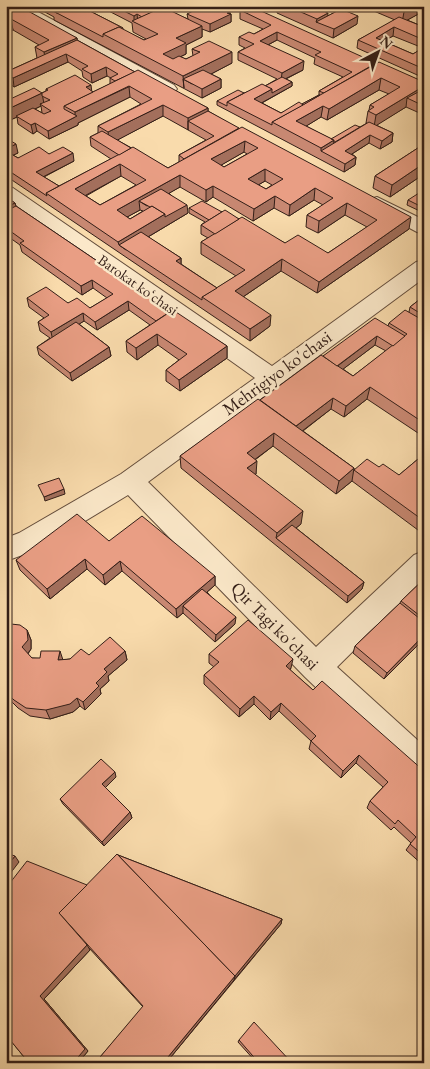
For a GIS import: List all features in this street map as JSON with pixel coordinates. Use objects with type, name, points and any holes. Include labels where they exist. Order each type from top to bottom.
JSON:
[{"type":"street","points":[[15,6],[180,96]]},
{"type":"street","name":"Barokat koʻchasi","points":[[6,192],[271,377]]},
{"type":"street","points":[[363,195],[424,228]]},
{"type":"street","name":"Mehrigiyo ko'chasi","points":[[6,550],[29,541],[130,480],[424,267]]},
{"type":"street","name":"Qir Tagi ko'chasi","points":[[130,480],[316,667],[424,768]]},
{"type":"street","points":[[316,667],[424,563]]},
{"type":"building","points":[[6,6],[19,6],[77,38],[44,52],[35,47],[49,40],[11,19],[6,21]]},
{"type":"building","points":[[65,6],[80,6],[123,28],[119,27],[103,34],[103,37],[53,11]]},
{"type":"building","points":[[114,6],[155,6],[160,9],[142,17],[137,14],[134,16]]},
{"type":"building","points":[[203,6],[215,6],[231,14],[210,24],[187,14]]},
{"type":"building","points":[[250,6],[376,63],[324,93],[319,91],[352,72],[315,55],[321,52],[277,32],[260,41],[304,61],[282,73],[238,52],[254,44],[239,37],[249,32],[254,34],[271,25],[240,10]]},
{"type":"building","points":[[287,6],[312,6],[328,13],[317,19]]},
{"type":"building","points":[[391,6],[414,6],[404,12]]},
{"type":"building","points":[[163,7],[202,26],[176,38],[186,43],[163,54],[173,59],[179,56],[186,59],[200,52],[192,49],[209,41],[232,52],[183,76],[103,34],[119,27],[144,40],[158,34],[132,21]]},
{"type":"building","points":[[341,9],[358,16],[334,29],[316,22]]},
{"type":"building","points":[[399,17],[424,27],[424,40],[394,27],[376,38],[413,54],[424,47],[424,69],[358,40]]},
{"type":"building","points":[[77,40],[135,72],[115,81],[110,78],[118,74],[106,67],[91,74],[82,69],[88,66],[66,54],[13,78],[6,74],[6,72]]},
{"type":"building","points":[[379,62],[424,82],[424,86],[376,115],[368,111],[374,107],[370,105],[400,87],[381,78],[329,109],[323,106],[296,121],[334,140],[321,148],[272,122]]},
{"type":"building","points":[[138,70],[208,108],[188,118],[163,105],[108,132],[98,126],[152,99],[129,86],[75,112],[64,106]]},
{"type":"building","points":[[203,70],[221,79],[202,89],[183,79]]},
{"type":"building","points":[[75,75],[91,85],[86,87],[93,92],[64,106],[64,109],[77,116],[48,131],[35,123],[31,125],[16,116],[33,108],[44,114],[51,111],[40,104],[50,100],[42,96],[42,93],[48,90],[46,89]]},
{"type":"building","points":[[282,77],[292,82],[272,93],[272,89],[265,86]]},
{"type":"building","points":[[262,84],[272,89],[254,99],[281,113],[299,102],[303,105],[272,122],[272,125],[227,102]]},
{"type":"building","points":[[34,88],[42,93],[6,110],[6,101]]},
{"type":"building","points":[[424,89],[424,106],[407,98]]},
{"type":"building","points":[[238,90],[244,93],[227,102],[227,106],[217,101]]},
{"type":"building","points":[[319,95],[303,105],[302,104]]},
{"type":"building","points":[[208,111],[239,128],[184,159],[179,155],[214,136],[188,121]]},
{"type":"building","points":[[369,122],[393,133],[382,141],[370,135],[345,151],[356,157],[345,164],[321,151]]},
{"type":"building","points":[[355,125],[360,127],[335,142],[331,139]]},
{"type":"building","points":[[242,127],[411,217],[319,282],[282,259],[235,291],[271,315],[250,329],[202,297],[245,270],[201,242],[242,217],[285,243],[298,235],[328,253],[377,220],[347,203],[319,221],[307,215],[333,198],[315,188],[290,205],[275,196],[254,209],[213,186],[206,190],[180,175],[117,210],[130,219],[152,206],[165,214],[118,242],[46,193],[133,147],[168,168]],"holes":[[[245,141],[258,148],[224,167],[211,159]],[[120,164],[146,180],[100,205],[75,189]],[[265,169],[283,179],[266,189],[248,179]]]},
{"type":"building","points":[[102,131],[131,148],[119,155],[90,137]]},
{"type":"building","points":[[6,138],[16,144],[6,149]]},
{"type":"building","points":[[424,144],[424,167],[420,166],[392,185],[375,176]]},
{"type":"building","points":[[39,147],[49,154],[63,147],[73,153],[36,172],[59,186],[46,193],[47,196],[6,169],[6,151],[18,158]]},
{"type":"building","points":[[161,189],[187,205],[165,217],[165,214],[152,206],[150,207],[139,201]]},
{"type":"building","points":[[419,193],[424,195],[424,208],[408,200]]},
{"type":"building","points":[[6,197],[15,203],[6,207]]},
{"type":"building","points":[[202,201],[222,212],[209,220],[189,208]]},
{"type":"building","points":[[16,206],[171,311],[156,321],[128,301],[95,322],[83,313],[51,332],[38,322],[49,315],[27,298],[46,287],[68,303],[77,298],[90,308],[113,294],[92,280],[81,286],[20,243],[24,241],[6,228],[6,211]]},
{"type":"building","points":[[225,210],[239,219],[215,234],[201,225]]},
{"type":"building","points":[[141,232],[181,258],[176,261],[217,288],[202,297],[202,300],[119,245]]},
{"type":"building","points":[[424,296],[424,423],[370,387],[346,406],[333,398],[296,426],[260,400],[321,355],[353,376],[407,334],[389,323],[405,310],[419,318],[423,315],[410,307]]},
{"type":"building","points":[[173,310],[227,346],[179,380],[166,370],[187,354],[157,334],[136,348],[126,341]]},
{"type":"building","points":[[375,318],[405,336],[393,346],[377,336],[337,366],[323,356]]},
{"type":"building","points":[[76,322],[109,347],[70,373],[37,347]]},
{"type":"building","points":[[258,399],[354,468],[339,481],[274,433],[247,453],[257,461],[247,468],[303,511],[277,533],[180,456]]},
{"type":"building","points":[[424,454],[424,521],[354,470],[367,459],[379,467],[383,464],[399,475]]},
{"type":"building","points":[[59,478],[64,489],[44,497],[38,485]]},
{"type":"building","points":[[77,514],[109,541],[142,516],[215,576],[176,609],[120,561],[103,575],[85,559],[47,589],[16,560]]},
{"type":"building","points":[[292,525],[364,582],[348,596],[276,538]]},
{"type":"building","points":[[424,579],[424,619],[401,601]]},
{"type":"building","points":[[202,589],[236,617],[216,635],[183,606]]},
{"type":"building","points":[[400,603],[424,622],[424,635],[387,673],[355,646]]},
{"type":"building","points":[[248,620],[293,659],[286,666],[313,690],[322,681],[424,771],[424,856],[410,844],[416,837],[398,820],[395,824],[370,801],[388,782],[359,755],[343,771],[311,741],[316,736],[281,703],[271,712],[254,696],[240,709],[204,675],[219,662],[209,654]]},
{"type":"building","points":[[11,624],[20,625],[27,630],[28,640],[22,647],[32,658],[40,658],[41,651],[60,651],[58,660],[70,659],[81,649],[89,655],[110,637],[125,651],[104,669],[107,672],[96,683],[99,686],[83,702],[77,698],[70,704],[46,710],[26,708],[6,692],[6,626]]},
{"type":"building","points":[[101,759],[115,772],[102,784],[130,812],[102,842],[60,799]]},
{"type":"building","points":[[6,853],[15,856],[6,867]]},
{"type":"building","points":[[117,854],[235,976],[163,1063],[95,1063],[143,1006],[59,913]]},
{"type":"building","points":[[118,855],[282,919],[235,976]]},
{"type":"building","points":[[27,861],[87,885],[59,913],[87,945],[40,996],[85,1049],[73,1063],[29,1063],[6,1035],[6,888]]},
{"type":"building","points":[[254,1022],[292,1063],[259,1063],[239,1040]]}]
